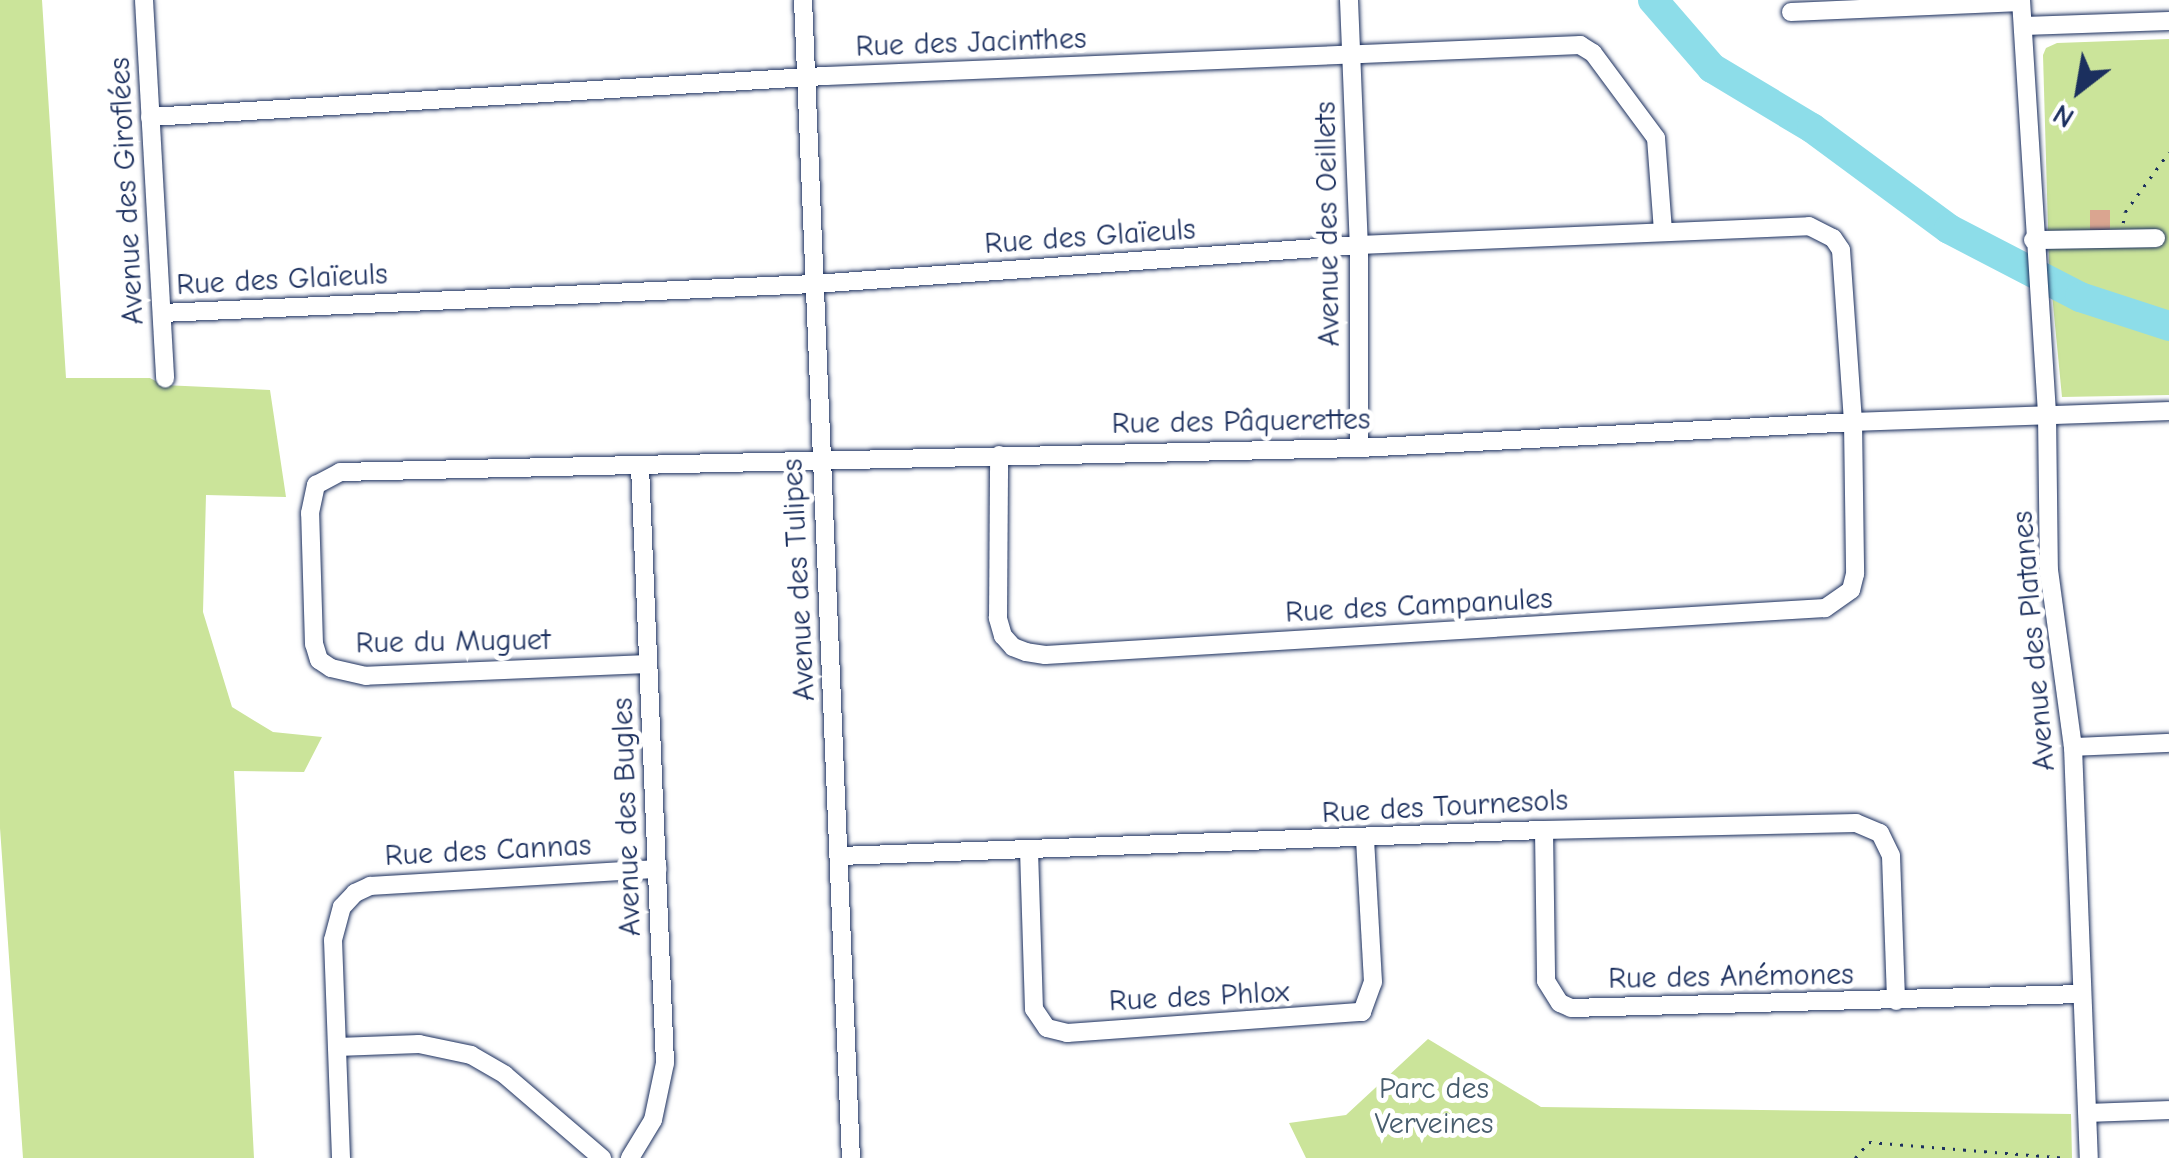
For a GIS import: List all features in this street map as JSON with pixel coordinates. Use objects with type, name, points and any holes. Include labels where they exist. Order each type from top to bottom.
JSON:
[{"type":"street","name":"Avenue des Giroflées","points":[[144,0],[164,378]]},
{"type":"street","name":"Avenue des Tulipes","points":[[803,0],[851,1158]]},
{"type":"street","name":"Avenue des Oeillets","points":[[1350,0],[1359,246],[1359,448]]},
{"type":"street","points":[[1792,12],[2021,1]]},
{"type":"street","name":"Avenue des Platanes","points":[[2021,1],[2048,414],[2049,570],[2073,747],[2090,1158]]},
{"type":"street","points":[[2024,26],[2169,20]]},
{"type":"street","name":"Rue des Jacinthes","points":[[150,117],[807,78],[1580,44],[1593,54],[1656,138],[1663,231]]},
{"type":"street","name":"Rue des Glaïeuls","points":[[162,313],[814,284],[1359,246],[1809,226],[1833,238],[1841,250],[1853,422]]},
{"type":"street","points":[[2034,240],[2156,238]]},
{"type":"street","name":"Rue des Pâquerettes","points":[[316,485],[340,472],[1359,448],[1853,422],[2169,411]]},
{"type":"street","name":"Rue des Campanules","points":[[1000,456],[998,618],[1012,647],[1045,655],[1826,608],[1851,590],[1855,574],[1853,422]]},
{"type":"street","name":"Avenue des Bugles","points":[[630,1158],[653,1120],[665,1063],[640,466]]},
{"type":"street","name":"Rue du Muguet","points":[[316,485],[310,513],[314,644],[320,660],[331,668],[366,676],[648,664]]},
{"type":"street","points":[[2073,747],[2169,742]]},
{"type":"street","name":"Rue des Tournesols","points":[[840,856],[1544,830],[1856,823],[1870,827],[1886,840],[1891,856],[1896,1000]]},
{"type":"street","name":"Rue des Anémones","points":[[1544,830],[1546,981],[1560,1003],[1571,1008],[2082,994]]},
{"type":"street","name":"Rue des Phlox","points":[[1029,850],[1034,1009],[1047,1028],[1067,1033],[1362,1012],[1373,982],[1364,839]]},
{"type":"street","name":"Rue des Cannas","points":[[340,1158],[333,940],[342,907],[355,893],[370,886],[657,869]]},
{"type":"street","points":[[337,1047],[419,1044],[472,1055],[505,1075],[602,1158]]},
{"type":"street","points":[[2088,1112],[2169,1110]]},
{"type":"path","points":[[2121,239],[2125,212],[2169,152]]},
{"type":"path","points":[[1855,1158],[1869,1142],[2066,1158]]},
{"type":"green space","points":[[0,0],[42,0],[66,378],[150,378],[163,385],[270,390],[286,497],[206,495],[203,612],[232,707],[273,732],[322,737],[304,772],[234,771],[254,1158],[23,1158],[0,828]]},
{"type":"green space","points":[[2169,39],[2169,395],[2062,397],[2049,263],[2043,55],[2046,48],[2057,43]]},
{"type":"green space","name":"Parc des Verveines","points":[[1428,1039],[1541,1107],[2071,1114],[2072,1158],[1306,1158],[1289,1123],[1346,1115]]},
{"type":"building","points":[[2090,210],[2110,210],[2110,230],[2090,230]]},
{"type":"waterway","points":[[1653,0],[1712,68],[1812,128],[1949,229],[2080,297],[2169,326]]}]
